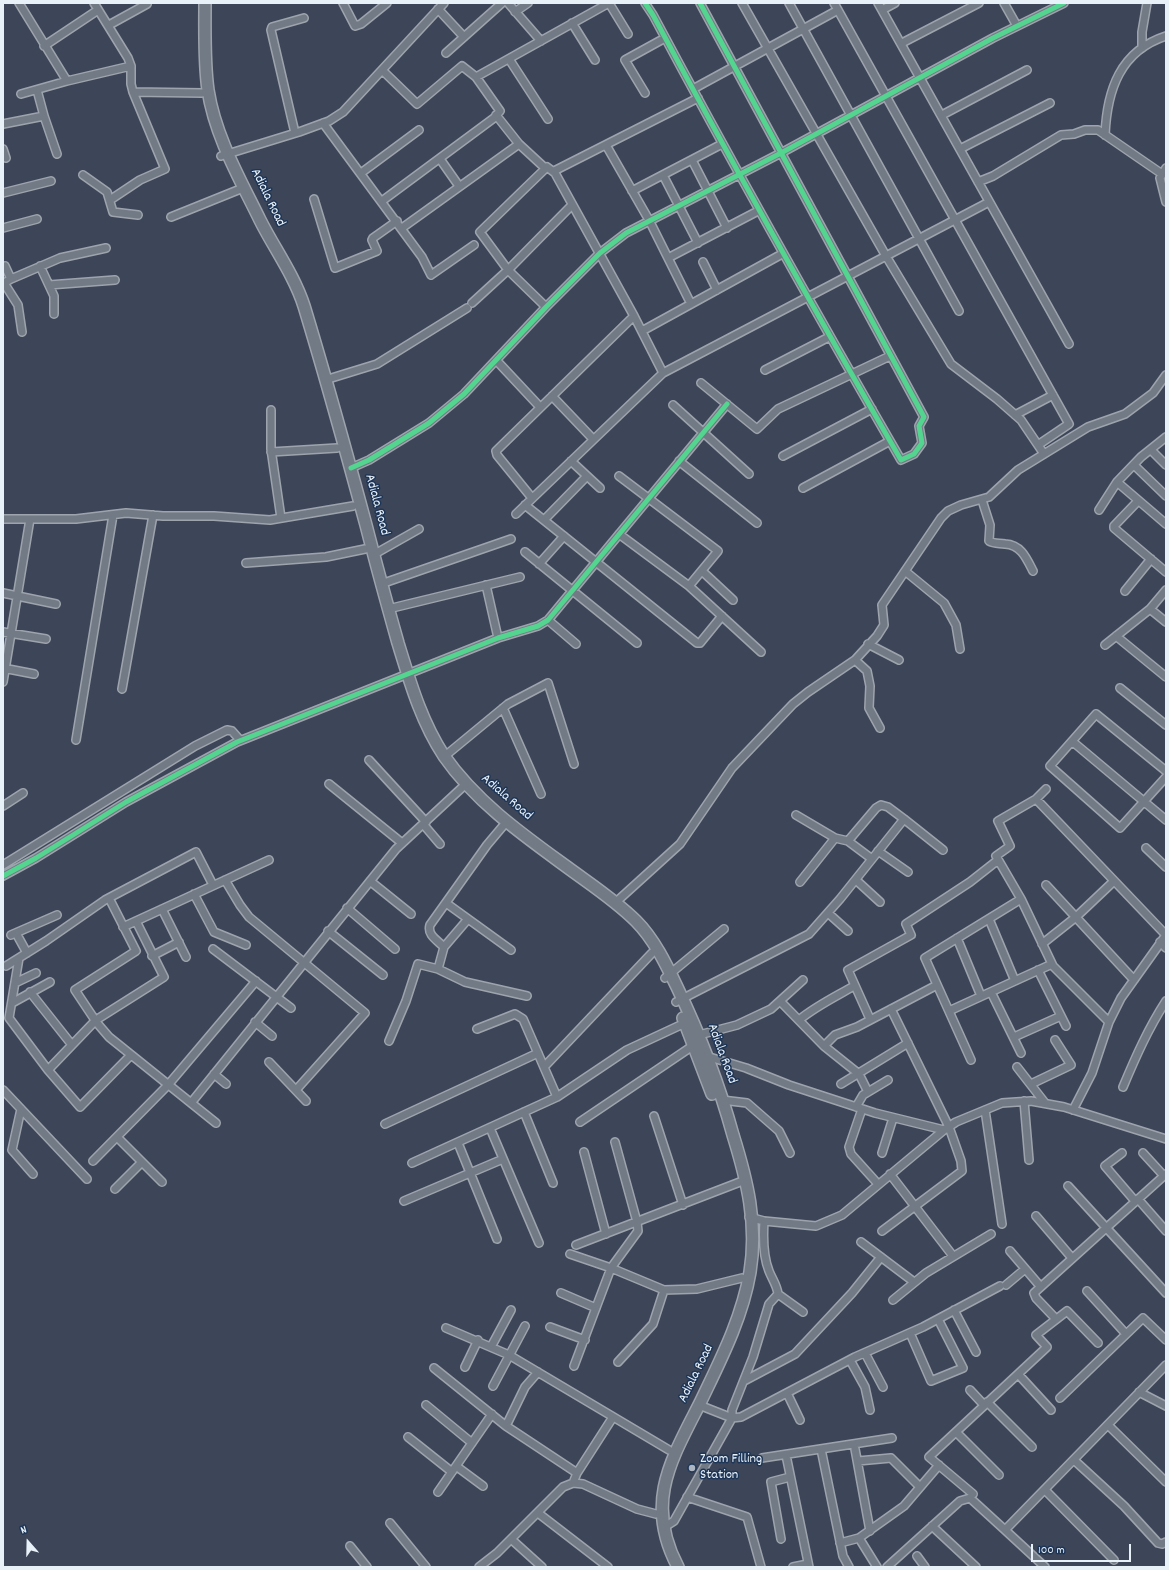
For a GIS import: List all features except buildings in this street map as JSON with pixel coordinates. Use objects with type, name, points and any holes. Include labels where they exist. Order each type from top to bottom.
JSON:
[{"type":"main road","name":"Adiala Road","points":[[198,3],[202,93],[207,117],[225,155],[301,296],[350,468],[369,552],[405,675],[416,702],[444,756],[464,786],[507,822],[615,903],[647,933],[680,1001],[696,1040],[725,1126],[749,1217],[750,1271],[744,1299],[731,1337],[674,1454],[666,1476],[661,1513],[668,1545],[678,1567]]},
{"type":"main road","name":"Adiala Road","points":[[205,3],[208,89],[213,114],[225,155],[238,190],[294,300],[353,506],[381,584],[405,675],[410,704],[429,742],[442,762],[464,786],[503,826],[611,905],[644,938],[652,953],[668,976]]},
{"type":"main road","name":"Adiala Road","points":[[671,1567],[662,1547],[656,1514],[660,1475],[669,1450],[726,1335],[742,1278],[750,1195],[722,1100],[706,1056],[685,1023],[680,1001]]},
{"type":"street","points":[[19,3],[44,46],[67,81]]},
{"type":"street","points":[[94,3],[128,58],[131,66],[131,84],[133,92],[165,169],[140,180],[110,200]]},
{"type":"street","points":[[342,3],[355,26],[361,24],[387,3]]},
{"type":"street","points":[[225,155],[323,123],[343,112],[444,3]]},
{"type":"street","points":[[446,53],[502,3]]},
{"type":"street","points":[[508,3],[541,41]]},
{"type":"street","points":[[515,12],[528,3]]},
{"type":"street","points":[[476,77],[609,3],[628,34]]},
{"type":"street","points":[[645,3],[782,254],[901,460],[914,454],[922,443],[919,426],[924,417],[700,3]]},
{"type":"street","points":[[742,3],[815,134],[927,327],[951,364],[1021,420],[1044,454]]},
{"type":"street","points":[[789,3],[958,311]]},
{"type":"street","points":[[834,3],[1069,424],[1038,445]]},
{"type":"street","points":[[895,3],[880,6],[1070,344]]},
{"type":"street","points":[[902,43],[979,3]]},
{"type":"street","points":[[1004,3],[1017,26]]},
{"type":"street","points":[[350,468],[369,460],[429,423],[464,394],[546,307],[600,253],[626,233],[781,153],[1017,26],[1064,3]]},
{"type":"street","points":[[1142,48],[1142,32],[1147,3]]},
{"type":"street","points":[[109,25],[147,4]]},
{"type":"street","points":[[438,9],[464,37]]},
{"type":"street","points":[[44,46],[98,10]]},
{"type":"street","points":[[693,90],[838,10]]},
{"type":"street","points":[[295,133],[271,30],[272,27],[304,18]]},
{"type":"street","points":[[572,24],[596,60]]},
{"type":"street","points":[[1105,135],[1107,105],[1114,82],[1129,59],[1147,44],[1166,36]]},
{"type":"street","points":[[645,93],[625,60],[665,38]]},
{"type":"street","points":[[509,59],[548,120]]},
{"type":"street","points":[[21,94],[67,81],[131,66]]},
{"type":"street","points":[[382,70],[417,104],[462,66],[476,77],[500,111],[440,159],[382,201]]},
{"type":"street","points":[[942,114],[1027,70]]},
{"type":"street","points":[[37,90],[57,154]]},
{"type":"street","points":[[133,92],[202,93]]},
{"type":"street","points":[[554,171],[698,98]]},
{"type":"street","points":[[960,149],[1050,103]]},
{"type":"street","points":[[496,115],[519,144],[545,168],[547,167],[554,171],[600,253],[663,372]]},
{"type":"street","points":[[3,124],[44,116]]},
{"type":"street","points":[[323,123],[402,228],[422,257],[431,275],[474,245]]},
{"type":"street","points":[[361,173],[419,130]]},
{"type":"street","points":[[978,182],[993,176],[1061,135],[1074,134],[1085,130],[1098,130],[1164,171],[1160,178],[1166,202]]},
{"type":"street","points":[[402,228],[519,144]]},
{"type":"street","points":[[632,191],[722,144]]},
{"type":"street","points":[[606,145],[649,220],[691,304]]},
{"type":"street","points":[[3,149],[6,158]]},
{"type":"street","points":[[440,159],[459,186]]},
{"type":"street","points":[[692,160],[727,228]]},
{"type":"street","points":[[545,168],[480,232],[508,270],[546,307]]},
{"type":"street","points":[[83,175],[104,189],[110,200],[113,212],[138,215]]},
{"type":"street","points":[[663,175],[698,243]]},
{"type":"street","points":[[3,193],[51,181]]},
{"type":"street","points":[[171,217],[238,190]]},
{"type":"street","points":[[314,199],[335,268],[377,251],[372,240],[373,238],[397,221]]},
{"type":"street","points":[[516,514],[663,372],[990,202]]},
{"type":"street","points":[[325,380],[377,364],[470,305],[508,270],[572,204]]},
{"type":"street","points":[[668,258],[758,211]]},
{"type":"street","points":[[3,228],[37,219]]},
{"type":"street","points":[[22,332],[18,305],[4,283],[10,279],[60,258],[106,248]]},
{"type":"street","points":[[642,331],[782,254]]},
{"type":"street","points":[[702,262],[717,290]]},
{"type":"street","points":[[4,265],[10,279]]},
{"type":"street","points":[[40,266],[54,296],[54,314]]},
{"type":"street","points":[[49,286],[115,280]]},
{"type":"street","points":[[532,498],[497,456],[496,451],[634,316]]},
{"type":"street","points":[[765,370],[830,337]]},
{"type":"street","points":[[701,383],[757,429],[778,409],[890,356]]},
{"type":"street","points":[[496,360],[540,407]]},
{"type":"street","points":[[615,903],[680,844],[732,768],[793,704],[855,660],[868,644],[877,636],[884,625],[882,605],[941,518],[948,511],[960,505],[989,497],[1018,470],[1088,427],[1125,414],[1152,393],[1166,375]]},
{"type":"street","points":[[1015,415],[1053,395]]},
{"type":"street","points":[[552,396],[593,439]]},
{"type":"street","points":[[3,876],[52,848],[126,802],[202,759],[240,740],[498,638],[538,626],[548,620],[727,404]]},
{"type":"street","points":[[673,405],[749,474]]},
{"type":"street","points":[[783,456],[872,409]]},
{"type":"street","points":[[271,410],[271,452],[281,518]]},
{"type":"street","points":[[1098,510],[1116,482],[1166,438]]},
{"type":"street","points":[[803,488],[890,441]]},
{"type":"street","points":[[271,452],[337,448]]},
{"type":"street","points":[[1151,450],[1166,465]]},
{"type":"street","points":[[571,461],[600,488]]},
{"type":"street","points":[[679,461],[757,523]]},
{"type":"street","points":[[1134,465],[1166,496]]},
{"type":"street","points":[[544,520],[587,476]]},
{"type":"street","points":[[619,476],[718,552],[688,586]]},
{"type":"street","points":[[1116,482],[1166,524]]},
{"type":"street","points":[[982,500],[990,525],[989,541],[994,544],[1015,546],[1022,550],[1033,571]]},
{"type":"street","points":[[1138,500],[1114,526],[1114,528],[1166,572]]},
{"type":"street","points":[[525,505],[697,642],[700,643],[722,616]]},
{"type":"street","points":[[3,519],[76,519],[126,513],[153,516],[214,516],[270,520],[353,506]]},
{"type":"street","points":[[76,740],[113,515]]},
{"type":"street","points":[[122,689],[153,516]]},
{"type":"street","points":[[3,682],[30,519]]},
{"type":"street","points":[[246,563],[369,552],[420,529]]},
{"type":"street","points":[[619,534],[688,586],[761,652]]},
{"type":"street","points":[[539,564],[564,536]]},
{"type":"street","points":[[381,584],[511,539]]},
{"type":"street","points":[[525,552],[637,643]]},
{"type":"street","points":[[1125,590],[1151,559]]},
{"type":"street","points":[[702,571],[733,600]]},
{"type":"street","points":[[905,571],[944,603],[956,625],[960,649]]},
{"type":"street","points":[[388,609],[520,577]]},
{"type":"street","points":[[486,585],[498,638]]},
{"type":"street","points":[[1105,645],[1150,608],[1166,590]]},
{"type":"street","points":[[3,593],[56,604]]},
{"type":"street","points":[[1150,608],[1166,622]]},
{"type":"street","points":[[548,620],[576,644]]},
{"type":"street","points":[[3,632],[46,640]]},
{"type":"street","points":[[1116,636],[1166,677]]},
{"type":"street","points":[[868,644],[899,660]]},
{"type":"street","points":[[855,660],[867,671],[870,686],[869,708],[880,728]]},
{"type":"street","points":[[4,669],[34,674]]},
{"type":"street","points":[[444,756],[503,708],[548,683],[574,764]]},
{"type":"street","points":[[1120,688],[1166,725]]},
{"type":"street","points":[[503,708],[541,794]]},
{"type":"street","points":[[1166,771],[1096,714],[1073,742],[1050,766],[1118,826],[1122,827],[1166,777]]},
{"type":"street","points":[[3,865],[195,746],[227,730],[232,731],[240,740]]},
{"type":"street","points":[[1073,742],[1166,820]]},
{"type":"street","points":[[369,760],[425,823],[440,844]]},
{"type":"street","points":[[329,784],[402,843]]},
{"type":"street","points":[[191,1102],[328,931],[402,843],[464,786]]},
{"type":"street","points":[[1046,789],[1036,799],[998,821],[1010,846],[996,856],[1021,899],[1052,964],[1109,1022]]},
{"type":"street","points":[[3,806],[23,792]]},
{"type":"street","points":[[1036,799],[1166,935],[1121,998],[1109,1022],[1092,1073],[1073,1110]]},
{"type":"street","points":[[848,841],[880,805],[888,807],[943,850]]},
{"type":"street","points":[[796,815],[835,838],[848,841],[872,859]]},
{"type":"street","points":[[680,1001],[809,934],[856,880],[904,819]]},
{"type":"street","points":[[444,947],[429,930],[487,845],[503,826]]},
{"type":"street","points":[[800,882],[835,838]]},
{"type":"street","points":[[1146,848],[1166,867]]},
{"type":"street","points":[[878,851],[908,872]]},
{"type":"street","points":[[6,966],[109,898],[196,852],[213,885]]},
{"type":"street","points":[[123,926],[269,860]]},
{"type":"street","points":[[870,1019],[848,970],[911,935],[906,924],[970,882],[998,860]]},
{"type":"street","points":[[225,880],[249,917],[364,1013],[296,1090]]},
{"type":"street","points":[[856,880],[880,902]]},
{"type":"street","points":[[370,881],[411,914]]},
{"type":"street","points":[[1042,944],[1076,917],[1114,882]]},
{"type":"street","points":[[1046,885],[1134,980]]},
{"type":"street","points":[[194,894],[214,932],[246,945]]},
{"type":"street","points":[[109,898],[136,951],[75,990],[109,1037],[216,1123]]},
{"type":"street","points":[[971,1060],[925,958],[1021,899]]},
{"type":"street","points":[[446,903],[511,950]]},
{"type":"street","points":[[347,908],[395,949]]},
{"type":"street","points":[[162,909],[186,957]]},
{"type":"street","points":[[828,913],[848,931]]},
{"type":"street","points":[[27,953],[13,934],[56,915]]},
{"type":"street","points":[[438,969],[444,947],[468,919]]},
{"type":"street","points":[[989,919],[1015,981]]},
{"type":"street","points":[[48,1070],[96,1020],[164,977],[152,956],[136,921]]},
{"type":"street","points":[[668,976],[724,929]]},
{"type":"street","points":[[328,931],[383,975]]},
{"type":"street","points":[[957,938],[981,996]]},
{"type":"street","points":[[152,956],[178,942]]},
{"type":"street","points":[[1160,942],[1166,948]]},
{"type":"street","points":[[213,948],[291,1008]]},
{"type":"street","points":[[544,1067],[652,953]]},
{"type":"street","points":[[19,958],[9,1018],[48,1070],[80,1107],[131,1055]]},
{"type":"street","points":[[389,1041],[406,1001],[418,964],[438,969],[465,982],[527,996]]},
{"type":"street","points":[[949,1011],[1052,964]]},
{"type":"street","points":[[1038,970],[1066,1026]]},
{"type":"street","points":[[15,984],[36,973]]},
{"type":"street","points":[[580,1122],[696,1040],[737,1025],[771,1008],[803,980]]},
{"type":"street","points":[[93,1162],[168,1085],[256,981]]},
{"type":"street","points":[[12,1003],[50,982]]},
{"type":"street","points":[[824,1046],[835,1035],[891,1009],[937,985]]},
{"type":"street","points":[[799,1020],[815,1006],[829,1001],[854,986]]},
{"type":"street","points":[[30,992],[72,1045]]},
{"type":"street","points":[[991,992],[1022,1053]]},
{"type":"street","points":[[780,1001],[824,1046],[858,1074],[868,1092]]},
{"type":"street","points":[[1123,1088],[1129,1070],[1148,1029],[1166,1001]]},
{"type":"street","points":[[882,1231],[914,1205],[962,1171],[961,1161],[908,1043],[891,1009]]},
{"type":"street","points":[[477,1029],[515,1014],[520,1015],[557,1097]]},
{"type":"street","points":[[1014,1037],[1061,1016]]},
{"type":"street","points":[[255,1022],[272,1036]]},
{"type":"street","points":[[412,1163],[557,1097],[627,1050],[685,1023]]},
{"type":"street","points":[[1031,1084],[1071,1066],[1055,1040]]},
{"type":"street","points":[[841,1084],[908,1043]]},
{"type":"street","points":[[385,1124],[538,1052]]},
{"type":"street","points":[[706,1056],[746,1068],[789,1085],[859,1108],[893,1118],[946,1128]]},
{"type":"street","points":[[269,1062],[306,1101]]},
{"type":"street","points":[[1018,1066],[1045,1103]]},
{"type":"street","points":[[214,1074],[226,1084]]},
{"type":"street","points":[[878,1184],[851,1154],[849,1147],[863,1095],[888,1080]]},
{"type":"street","points":[[3,1090],[87,1179]]},
{"type":"street","points":[[722,1100],[748,1102],[779,1131],[790,1153]]},
{"type":"street","points":[[749,1217],[764,1221],[816,1226],[842,1215],[946,1128],[1002,1103],[1024,1101],[1045,1103],[1073,1110],[1166,1140]]},
{"type":"street","points":[[1024,1101],[1030,1160]]},
{"type":"street","points":[[21,1109],[12,1150],[33,1174]]},
{"type":"street","points":[[985,1110],[1002,1224]]},
{"type":"street","points":[[524,1112],[553,1183]]},
{"type":"street","points":[[654,1116],[683,1205]]},
{"type":"street","points":[[882,1153],[893,1118]]},
{"type":"street","points":[[490,1128],[539,1243]]},
{"type":"street","points":[[117,1137],[162,1182]]},
{"type":"street","points":[[574,1366],[611,1268],[638,1231],[637,1222],[615,1142]]},
{"type":"street","points":[[458,1143],[497,1239]]},
{"type":"street","points":[[584,1152],[606,1234]]},
{"type":"street","points":[[1122,1153],[1105,1166],[1166,1231]]},
{"type":"street","points":[[1056,1319],[1036,1298],[1034,1293],[1165,1174],[1143,1153]]},
{"type":"street","points":[[404,1201],[503,1160]]},
{"type":"street","points":[[115,1189],[142,1162]]},
{"type":"street","points":[[890,1174],[952,1256]]},
{"type":"street","points":[[576,1245],[740,1182]]},
{"type":"street","points":[[1068,1186],[1107,1226],[1166,1293]]},
{"type":"street","points":[[1036,1216],[1072,1258]]},
{"type":"street","points":[[764,1221],[763,1236],[768,1270],[777,1287],[778,1294],[803,1312]]},
{"type":"street","points":[[893,1300],[914,1282],[952,1256],[991,1234]]},
{"type":"street","points":[[861,1242],[914,1282]]},
{"type":"street","points":[[1010,1251],[1040,1286]]},
{"type":"street","points":[[570,1254],[611,1268],[664,1290],[697,1289],[742,1278]]},
{"type":"street","points":[[744,1381],[795,1354],[852,1293],[881,1257]]},
{"type":"street","points":[[699,1405],[732,1418],[741,1417],[850,1360],[910,1333],[1003,1286],[1025,1269]]},
{"type":"street","points":[[618,1362],[653,1324],[664,1290]]},
{"type":"street","points":[[1087,1291],[1126,1334]]},
{"type":"street","points":[[561,1293],[596,1308]]},
{"type":"street","points":[[664,1528],[674,1521],[732,1418],[732,1410],[763,1328],[769,1304],[778,1294]]},
{"type":"street","points":[[491,1347],[511,1310]]},
{"type":"street","points":[[954,1310],[976,1352]]},
{"type":"street","points":[[973,1494],[930,1456],[1047,1347],[1036,1335],[1067,1311],[1098,1343]]},
{"type":"street","points":[[1060,1398],[1143,1318],[1166,1340]]},
{"type":"street","points":[[910,1333],[931,1381],[963,1368],[938,1319]]},
{"type":"street","points":[[494,1386],[525,1326]]},
{"type":"street","points":[[550,1327],[585,1340]]},
{"type":"street","points":[[446,1328],[478,1340],[509,1355],[669,1450]]},
{"type":"street","points":[[465,1367],[478,1340]]},
{"type":"street","points":[[865,1353],[884,1386]]},
{"type":"street","points":[[850,1360],[865,1387],[870,1410]]},
{"type":"street","points":[[1004,1530],[1045,1490],[1166,1365]]},
{"type":"street","points":[[434,1368],[506,1426],[578,1473]]},
{"type":"street","points":[[506,1426],[525,1387],[538,1372]]},
{"type":"street","points":[[1018,1374],[1051,1410]]},
{"type":"street","points":[[970,1390],[986,1403],[1032,1448]]},
{"type":"street","points":[[1139,1392],[1166,1406]]},
{"type":"street","points":[[787,1393],[800,1420]]},
{"type":"street","points":[[426,1405],[472,1443]]},
{"type":"street","points":[[438,1492],[492,1414]]},
{"type":"street","points":[[573,1483],[613,1417]]},
{"type":"street","points":[[1108,1425],[1166,1482]]},
{"type":"street","points":[[956,1432],[999,1475]]},
{"type":"street","points":[[408,1437],[452,1472]]},
{"type":"street","points":[[762,1458],[892,1438]]},
{"type":"street","points":[[821,1449],[843,1556],[849,1567]]},
{"type":"street","points":[[855,1449],[870,1530]]},
{"type":"street","points":[[786,1455],[809,1566],[793,1567]]},
{"type":"street","points":[[858,1461],[891,1458],[920,1487]]},
{"type":"street","points":[[1074,1460],[1124,1506],[1158,1543],[1162,1544],[1166,1542]]},
{"type":"street","points":[[840,1543],[860,1538],[904,1506],[939,1465]]},
{"type":"street","points":[[456,1466],[483,1486]]},
{"type":"street","points":[[782,1539],[771,1482],[790,1477]]},
{"type":"street","points":[[479,1567],[511,1539],[563,1487],[573,1483],[582,1484],[637,1510],[656,1514]]},
{"type":"street","points":[[1045,1490],[1114,1560]]},
{"type":"street","points":[[687,1497],[747,1517],[761,1567]]},
{"type":"street","points":[[887,1567],[960,1501],[970,1498],[1045,1567]]},
{"type":"street","points":[[538,1513],[608,1567]]},
{"type":"street","points":[[390,1523],[426,1567]]},
{"type":"street","points":[[932,1526],[976,1567]]},
{"type":"street","points":[[860,1538],[877,1567]]},
{"type":"street","points":[[511,1539],[542,1567]]},
{"type":"street","points":[[350,1546],[366,1567]]},
{"type":"street","points":[[917,1556],[925,1567]]},
{"type":"cycle path","points":[[645,3],[653,15],[775,239],[901,460],[914,454],[922,443],[919,426],[924,417],[700,3]]},
{"type":"cycle path","points":[[351,468],[369,460],[429,423],[464,394],[546,307],[600,253],[626,233],[781,153],[993,38],[1064,3]]},
{"type":"cycle path","points":[[3,876],[36,858],[126,802],[237,742],[498,638],[538,626],[548,620],[727,404]]},
{"type":"place","name":"Zoom Filling Station","points":[[692,1468]]}]
